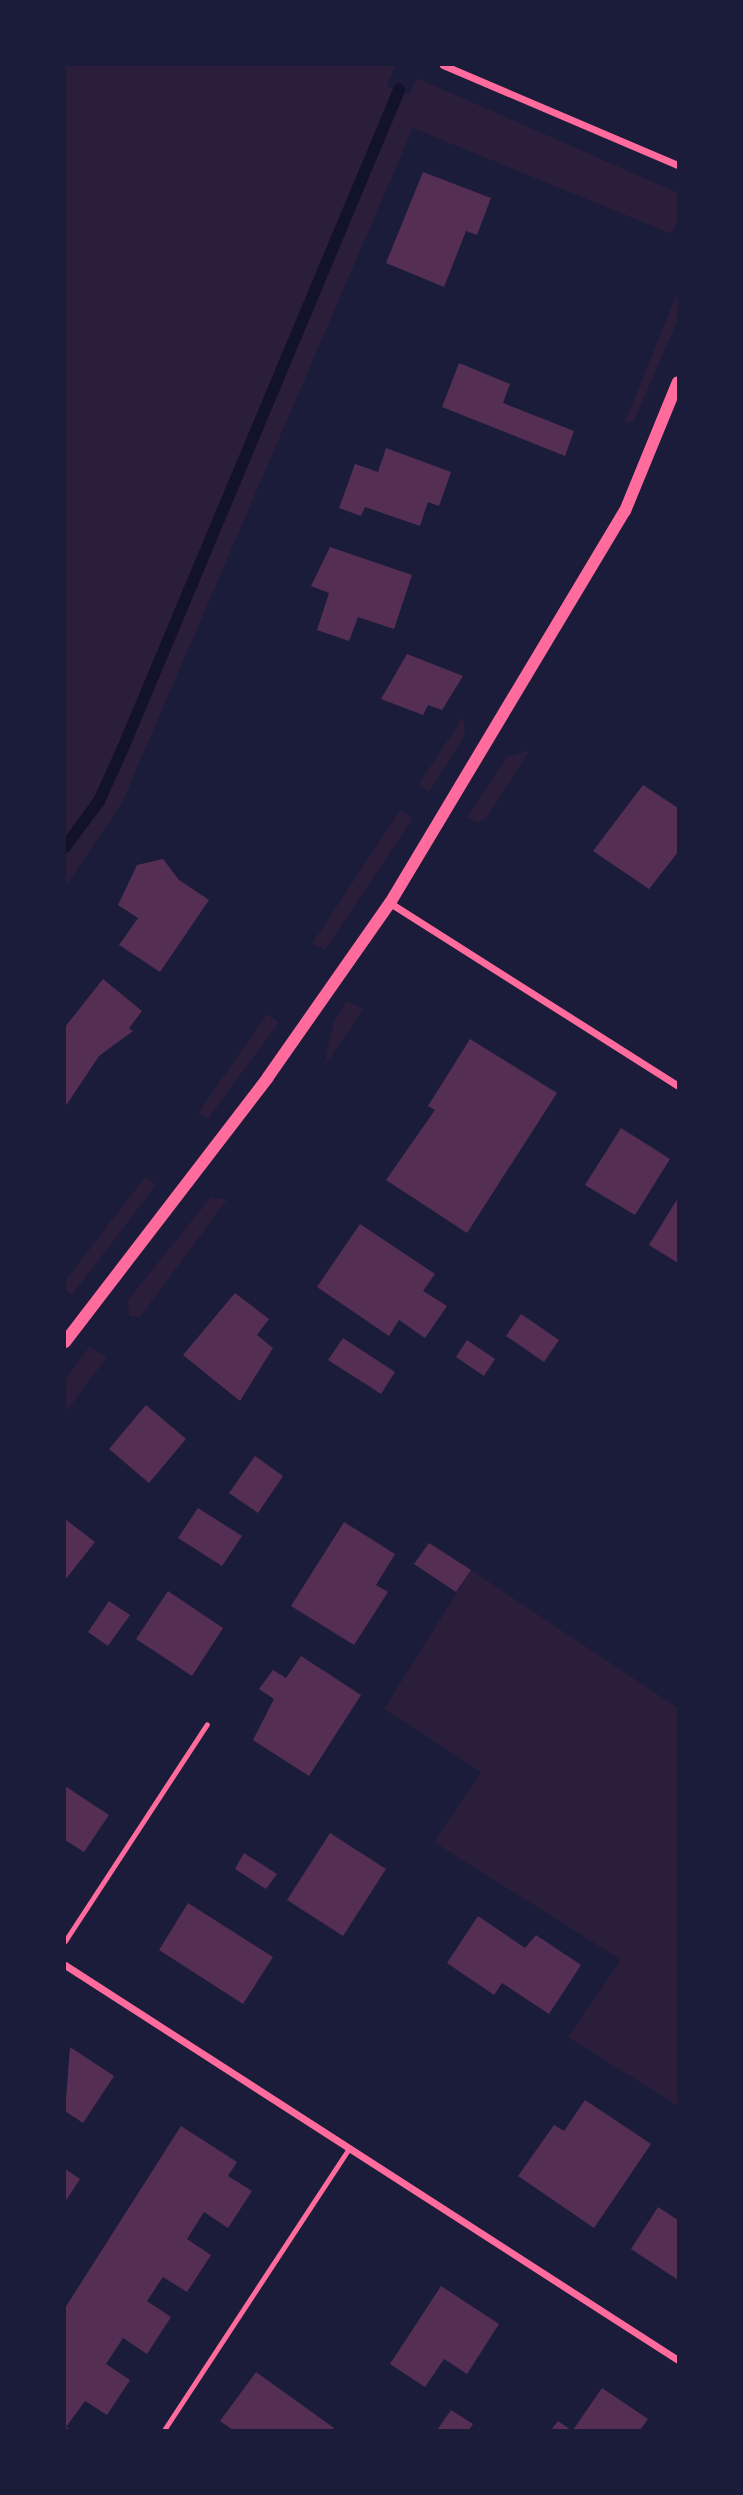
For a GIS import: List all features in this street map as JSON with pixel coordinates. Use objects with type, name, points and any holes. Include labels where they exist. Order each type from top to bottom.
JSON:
[{"type":"street","points":[[443,65],[678,164]]},
{"type":"street","points":[[65,1342],[268,1077],[390,903],[625,511],[678,382]]},
{"type":"street","points":[[390,903],[678,1086]]},
{"type":"street","points":[[65,1965],[678,2360]]},
{"type":"lane","points":[[65,1941],[207,1724]]},
{"type":"lane","points":[[164,2430],[349,2148]]},
{"type":"shaded area","points":[[65,65],[396,65],[387,86],[408,95],[417,78],[678,193],[678,217],[672,234],[413,128],[121,805],[65,887]]},
{"type":"shaded area","points":[[678,291],[678,319],[634,421],[624,424]]},
{"type":"shaded area","points":[[463,717],[465,735],[429,792],[418,785]]},
{"type":"shaded area","points":[[530,750],[487,817],[478,823],[467,817],[507,757]]},
{"type":"shaded area","points":[[400,810],[413,818],[325,950],[312,944]]},
{"type":"shaded area","points":[[347,1001],[364,1009],[324,1066],[334,1022]]},
{"type":"shaded area","points":[[267,1014],[279,1022],[208,1119],[198,1113]]},
{"type":"shaded area","points":[[145,1177],[156,1185],[72,1295],[65,1290],[65,1281]]},
{"type":"shaded area","points":[[211,1197],[227,1200],[140,1317],[129,1316],[128,1300]]},
{"type":"shaded area","points":[[89,1347],[107,1357],[65,1413],[65,1380]]},
{"type":"shaded area","points":[[471,1570],[678,1708],[678,2106],[568,2037],[621,1960],[434,1842],[481,1772],[384,1709]]},
{"type":"building","points":[[423,172],[491,198],[477,235],[466,231],[444,287],[386,263]]},
{"type":"building","points":[[459,363],[510,384],[503,403],[574,431],[565,456],[442,407]]},
{"type":"building","points":[[386,448],[451,472],[439,506],[428,502],[420,526],[365,507],[361,516],[339,508],[355,464],[378,472]]},
{"type":"building","points":[[330,547],[412,575],[394,629],[358,617],[349,641],[317,630],[329,593],[311,586]]},
{"type":"building","points":[[407,654],[463,676],[442,710],[428,705],[423,715],[381,699]]},
{"type":"building","points":[[643,785],[678,808],[678,852],[649,889],[593,851]]},
{"type":"building","points":[[163,859],[179,880],[209,900],[160,972],[119,945],[138,918],[118,905],[137,865]]},
{"type":"building","points":[[103,979],[142,1011],[129,1028],[133,1031],[99,1056],[65,1107],[65,1027]]},
{"type":"building","points":[[470,1039],[557,1093],[467,1233],[386,1180],[435,1110],[428,1106]]},
{"type":"building","points":[[621,1128],[670,1159],[635,1215],[585,1185]]},
{"type":"building","points":[[678,1198],[678,1263],[649,1245]]},
{"type":"building","points":[[360,1224],[435,1274],[423,1291],[447,1306],[425,1338],[399,1320],[389,1336],[317,1287]]},
{"type":"building","points":[[235,1293],[269,1319],[257,1335],[273,1348],[240,1401],[183,1355]]},
{"type":"building","points":[[521,1314],[559,1340],[544,1362],[506,1336]]},
{"type":"building","points":[[343,1338],[395,1372],[381,1394],[328,1360]]},
{"type":"building","points":[[467,1340],[495,1359],[484,1376],[456,1357]]},
{"type":"building","points":[[146,1405],[186,1439],[149,1483],[109,1449]]},
{"type":"building","points":[[255,1456],[283,1476],[258,1513],[229,1493]]},
{"type":"building","points":[[198,1508],[242,1536],[222,1566],[178,1538]]},
{"type":"building","points":[[65,1519],[95,1542],[65,1580]]},
{"type":"building","points":[[344,1522],[395,1554],[376,1585],[388,1592],[354,1645],[291,1606]]},
{"type":"building","points":[[429,1543],[471,1570],[456,1592],[414,1564]]},
{"type":"building","points":[[168,1591],[223,1628],[192,1676],[136,1639]]},
{"type":"building","points":[[109,1601],[130,1615],[108,1646],[88,1632]]},
{"type":"building","points":[[301,1656],[361,1695],[309,1776],[253,1740],[274,1699],[259,1689],[273,1670],[286,1678]]},
{"type":"building","points":[[65,1786],[109,1815],[84,1852],[65,1840]]},
{"type":"building","points":[[330,1833],[386,1869],[343,1936],[287,1900]]},
{"type":"building","points":[[244,1853],[277,1874],[266,1889],[235,1869]]},
{"type":"building","points":[[188,1903],[273,1957],[243,2004],[159,1950]]},
{"type":"building","points":[[478,1916],[525,1948],[536,1935],[581,1965],[549,2014],[502,1983],[494,1995],[447,1963]]},
{"type":"building","points":[[70,2047],[114,2076],[83,2123],[65,2111]]},
{"type":"building","points":[[585,2100],[651,2144],[594,2228],[518,2176],[554,2125],[564,2131]]},
{"type":"building","points":[[181,2126],[237,2162],[228,2176],[252,2191],[228,2228],[204,2212],[187,2239],[211,2255],[187,2292],[163,2277],[147,2301],[171,2317],[147,2354],[123,2338],[106,2364],[130,2380],[107,2415],[85,2401],[66,2427],[71,2430],[65,2430],[65,2308]]},
{"type":"building","points":[[65,2169],[80,2179],[65,2202]]},
{"type":"building","points":[[658,2207],[678,2220],[678,2280],[631,2249]]},
{"type":"building","points":[[441,2286],[499,2324],[467,2374],[444,2359],[425,2387],[390,2364]]},
{"type":"building","points":[[256,2372],[334,2428],[233,2430],[220,2421]]},
{"type":"building","points":[[602,2388],[648,2419],[640,2430],[573,2430]]},
{"type":"building","points":[[451,2410],[473,2424],[469,2430],[437,2430]]},
{"type":"building","points":[[558,2421],[571,2430],[551,2430]]},
{"type":"waterway","points":[[65,847],[99,801],[123,748],[399,90]]}]
